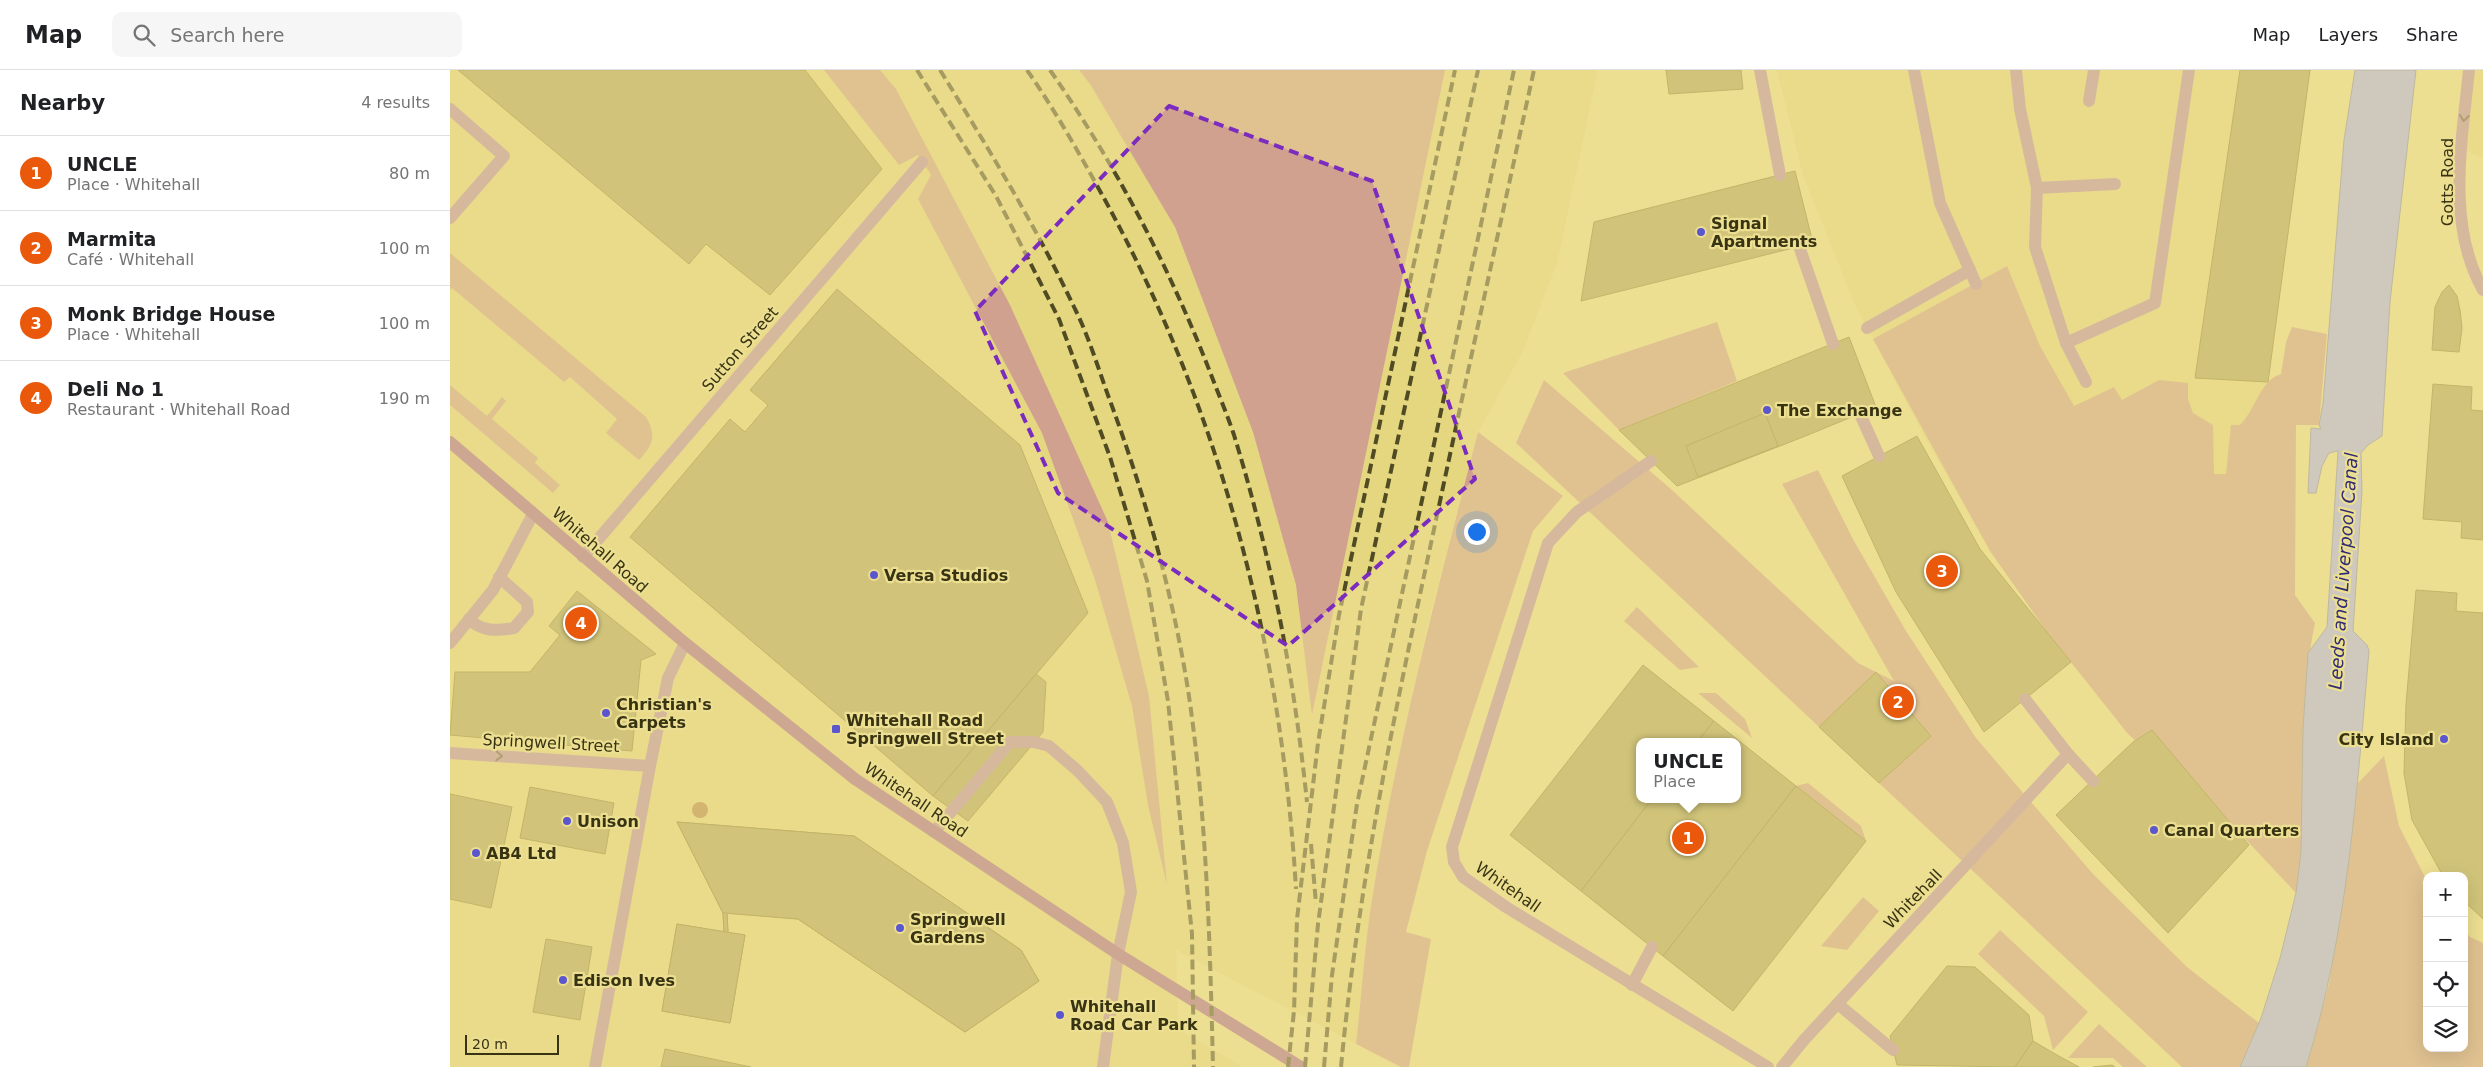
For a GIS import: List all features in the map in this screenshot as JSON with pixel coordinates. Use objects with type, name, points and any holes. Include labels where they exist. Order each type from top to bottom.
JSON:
[{"type":"street","points":[[1760,70],[1780,175]]},
{"type":"street","points":[[1914,70],[1940,204],[1976,284]]},
{"type":"street","points":[[2016,70],[2020,108],[2037,188],[2034,247],[2066,343],[2086,382]]},
{"type":"street","points":[[2089,101],[2094,70]]},
{"type":"street","points":[[2066,343],[2155,303],[2189,70]]},
{"type":"street","name":"Gotts Road","points":[[2469,70],[2461,149],[2460,223],[2475,277],[2483,290]]},
{"type":"street","points":[[450,109],[504,156],[450,218]]},
{"type":"street","name":"Sutton Street","points":[[583,557],[922,162]]},
{"type":"street","points":[[2037,188],[2115,184]]},
{"type":"street","points":[[1799,246],[1833,344]]},
{"type":"street","points":[[1867,328],[1970,270]]},
{"type":"street","points":[[1860,414],[1879,456]]},
{"type":"street","name":"Whitehall Road","points":[[450,442],[685,643],[846,772],[1118,954],[1302,1067]]},
{"type":"street","name":"Whitehall","points":[[1651,461],[1577,512],[1548,543],[1452,847],[1454,862],[1463,877],[1506,908],[1768,1067]]},
{"type":"street","points":[[450,643],[492,590],[533,514]]},
{"type":"street","points":[[469,619],[478,627],[498,631],[514,628],[528,612],[527,602],[500,577]]},
{"type":"street","points":[[595,1067],[668,678],[685,643]]},
{"type":"street","points":[[2025,699],[2068,754],[2093,781]]},
{"type":"street","points":[[934,832],[1010,742],[1034,742],[1048,746],[1078,771],[1107,802],[1123,843],[1131,892],[1118,954],[1103,1067]]},
{"type":"street","name":"Springwell Street","points":[[450,753],[650,766]]},
{"type":"street","name":"Whitehall","points":[[1782,1067],[2068,754]]},
{"type":"street","points":[[1632,985],[1652,947]]},
{"type":"street","points":[[1838,1004],[1893,1050]]},
{"type":"highlighted area","points":[[1169,106],[1372,181],[1475,479],[1288,646],[1058,493],[975,311]]},
{"type":"shaded area","points":[[450,70],[1598,70],[1557,263],[1522,353],[1478,432],[1427,627],[1402,739],[1370,912],[1356,1044],[1176,950],[1178,1029],[1243,1067],[450,1067]]},
{"type":"shaded area","points":[[824,70],[880,70],[896,89],[1010,305],[1108,522],[1149,696],[1167,885],[1148,805],[1132,706],[1095,580],[1042,433],[918,199],[931,175],[918,155],[899,165]]},
{"type":"shaded area","points":[[1079,70],[1445,70],[1312,715],[1296,585],[1253,432],[1175,227],[1090,84]]},
{"type":"shaded area","points":[[1777,70],[2310,70],[2268,382],[2141,744],[2128,734],[2047,632],[1990,551],[1922,432],[1855,305],[1803,175]]},
{"type":"shaded area","points":[[2469,70],[2483,70],[2483,158],[2461,149]]},
{"type":"shaded area","points":[[450,253],[646,417],[652,430],[652,440],[648,450],[639,460],[606,433],[617,419],[570,377],[564,382],[452,288],[450,290]]},
{"type":"shaded area","points":[[2007,266],[2040,346],[2074,406],[2114,387],[2122,400],[2159,380],[2188,383],[2188,399],[2193,413],[2213,425],[2214,474],[2226,474],[2231,425],[2240,425],[2268,382],[2281,374],[2286,342],[2292,327],[2327,334],[2319,425],[2296,425],[2295,595],[2315,623],[2307,678],[2306,845],[2296,893],[2236,829],[2128,734],[2047,632],[1990,551],[1873,339]]},
{"type":"shaded area","points":[[1717,322],[1737,381],[1619,430],[1563,373]]},
{"type":"shaded area","points":[[1544,380],[1672,490],[1858,663],[1894,681],[1782,484],[1818,470],[1854,541],[1906,631],[1976,738],[2093,874],[2187,967],[2259,1023],[2306,1067],[2182,1067],[1516,443]]},
{"type":"shaded area","points":[[450,385],[487,416],[502,397],[506,401],[492,419],[538,458],[535,463],[560,485],[553,493],[450,405]]},
{"type":"shaded area","points":[[1478,432],[1563,496],[1533,531],[1427,851],[1406,932],[1431,939],[1409,1067],[1401,1067],[1356,1044],[1368,928],[1380,851],[1404,731],[1432,611]]},
{"type":"shaded area","points":[[1637,607],[1699,667],[1680,670],[1624,621]]},
{"type":"shaded area","points":[[1698,693],[1716,693],[1745,719],[1752,738]]},
{"type":"shaded area","points":[[2384,756],[2399,826],[2423,873],[2423,1052],[2468,1052],[2468,935],[2483,943],[2483,1067],[2306,1067],[2329,984],[2358,783]]},
{"type":"shaded area","points":[[1808,783],[1861,826],[1866,841],[1796,786]]},
{"type":"shaded area","points":[[1863,897],[1879,911],[1847,950],[1821,946]]},
{"type":"shaded area","points":[[2000,930],[2088,1012],[2053,1050],[2044,1016],[1978,954]]},
{"type":"shaded area","points":[[2099,1024],[2147,1067],[2123,1067],[2113,1058],[2068,1058]]},
{"type":"water","name":"Leeds and Liverpool Canal","points":[[2355,70],[2416,70],[2390,302],[2382,436],[2368,445],[2361,453],[2362,491],[2353,631],[2367,645],[2369,651],[2349,861],[2332,965],[2306,1067],[2240,1067],[2261,1018],[2280,958],[2296,893],[2301,851],[2303,729],[2308,653],[2327,627],[2338,451],[2329,453],[2322,466],[2316,493],[2308,493],[2311,428],[2321,429],[2319,425],[2323,403],[2344,140]]},
{"type":"building","points":[[458,70],[805,70],[882,169],[770,295],[706,244],[689,264]]},
{"type":"building","points":[[1666,70],[1741,70],[1743,89],[1669,94]]},
{"type":"building","points":[[2240,70],[2310,70],[2268,382],[2195,378]]},
{"type":"building","name":"Signal Apartments","points":[[1795,171],[1813,243],[1581,301],[1594,222]]},
{"type":"building","points":[[2449,285],[2457,296],[2460,310],[2462,328],[2459,352],[2432,350],[2435,307],[2442,292]]},
{"type":"building","name":"Versa Studios","points":[[837,289],[1020,445],[1088,613],[933,796],[630,537],[730,419],[745,432],[768,405],[750,390]]},
{"type":"building","name":"The Exchange","points":[[1849,337],[1876,407],[1803,437],[1677,486],[1619,430]]},
{"type":"building","points":[[2433,384],[2472,387],[2471,410],[2483,411],[2483,540],[2461,538],[2462,522],[2423,519]]},
{"type":"building","points":[[1765,413],[1778,446],[1698,477],[1686,446]]},
{"type":"building","points":[[1917,436],[1980,549],[2071,662],[1984,732],[1896,592],[1842,476]]},
{"type":"building","name":"City Island","points":[[2416,590],[2457,593],[2456,611],[2483,613],[2483,919],[2468,905],[2468,872],[2441,872],[2412,820],[2404,773],[2406,704]]},
{"type":"building","points":[[577,591],[656,654],[641,660],[632,751],[450,735],[455,672],[530,672],[560,635],[549,626]]},
{"type":"building","points":[[1643,665],[1714,721],[1700,738],[1636,738],[1636,803],[1649,803],[1581,891],[1510,835]]},
{"type":"building","points":[[1876,672],[1931,736],[1879,783],[1819,727]]},
{"type":"building","points":[[1036,674],[1046,682],[1043,732],[968,821],[933,796]]},
{"type":"building","points":[[1902,687],[1913,702],[1894,717],[1884,701]]},
{"type":"building","points":[[1714,721],[1735,738],[1700,738]]},
{"type":"building","name":"Canal Quarters","points":[[2152,730],[2249,845],[2168,933],[2056,815],[2133,742]]},
{"type":"building","points":[[1741,742],[1796,786],[1663,956],[1581,891],[1649,803],[1741,803]]},
{"type":"building","points":[[1796,786],[1866,841],[1733,1011],[1663,956]]},
{"type":"building","name":"Unison","points":[[530,787],[614,803],[605,854],[520,838]]},
{"type":"building","name":"AB4 Ltd","points":[[450,794],[512,807],[491,908],[450,899]]},
{"type":"building","name":"Springwell Gardens","points":[[677,822],[854,836],[1021,950],[1039,981],[965,1032],[798,919],[727,913],[728,933],[745,935],[730,1023],[662,1011],[677,924],[724,932],[723,913]]},
{"type":"building","name":"Springwell Gardens","points":[[677,822],[854,836],[1021,950],[1039,981],[965,1032],[798,919],[723,913]]},
{"type":"building","points":[[723,913],[727,913],[728,933],[724,932]]},
{"type":"building","points":[[677,924],[745,935],[730,1023],[662,1011]]},
{"type":"building","name":"Edison Ives","points":[[546,939],[592,947],[580,1020],[533,1012]]},
{"type":"building","points":[[1947,966],[1975,967],[2029,1015],[2033,1041],[2015,1067],[1897,1065],[1890,1036]]},
{"type":"building","points":[[2033,1041],[2057,1055],[2079,1067],[2015,1067]]},
{"type":"building","points":[[665,1049],[751,1067],[661,1067]]},
{"type":"building","points":[[2112,1065],[2115,1067],[2093,1067]]},
{"type":"railway","points":[[917,70],[996,196],[1059,319],[1110,457],[1147,581],[1168,701],[1192,934],[1194,1067]]},
{"type":"railway","points":[[940,70],[1028,217],[1080,320],[1135,472],[1157,548],[1184,664],[1196,748],[1207,885],[1213,1067]]},
{"type":"railway","points":[[1027,70],[1054,111],[1095,182],[1138,265],[1176,349],[1209,436],[1236,523],[1258,613],[1276,704],[1288,796],[1296,889]]},
{"type":"railway","points":[[1050,70],[1097,142],[1139,216],[1177,293],[1231,427],[1259,525],[1280,617],[1302,755],[1307,802]]},
{"type":"railway","points":[[1288,1067],[1294,1011],[1297,919],[1318,743],[1339,615],[1455,70]]},
{"type":"railway","points":[[1305,1067],[1318,924],[1361,609],[1478,70]]},
{"type":"railway","points":[[1324,1067],[1332,975],[1357,804],[1514,70]]},
{"type":"railway","points":[[1341,1067],[1357,933],[1379,799],[1445,476],[1534,70]]},
{"type":"railway","points":[[1311,844],[1316,904]]},
{"type":"place","name":"Signal Apartments","points":[[1701,232]]},
{"type":"place","name":"The Exchange","points":[[1767,410]]},
{"type":"place","name":"Monk Bridge House","points":[[1942,571]]},
{"type":"place","name":"Versa Studios","points":[[874,575]]},
{"type":"place","name":"Deli No 1","points":[[581,623]]},
{"type":"place","name":"Marmita","points":[[1898,702]]},
{"type":"place","name":"Christian's Carpets","points":[[606,713]]},
{"type":"place","name":"Whitehall Road Springwell Street","points":[[836,729]]},
{"type":"place","name":"City Island","points":[[2444,739]]},
{"type":"place","name":"Unison","points":[[567,821]]},
{"type":"place","name":"Canal Quarters","points":[[2154,830]]},
{"type":"place","name":"UNCLE","points":[[1688,838]]},
{"type":"place","name":"AB4 Ltd","points":[[476,853]]},
{"type":"place","name":"Springwell Gardens","points":[[900,928]]},
{"type":"place","name":"Edison Ives","points":[[563,980]]},
{"type":"place","name":"Whitehall Road Car Park","points":[[1060,1015]]}]
